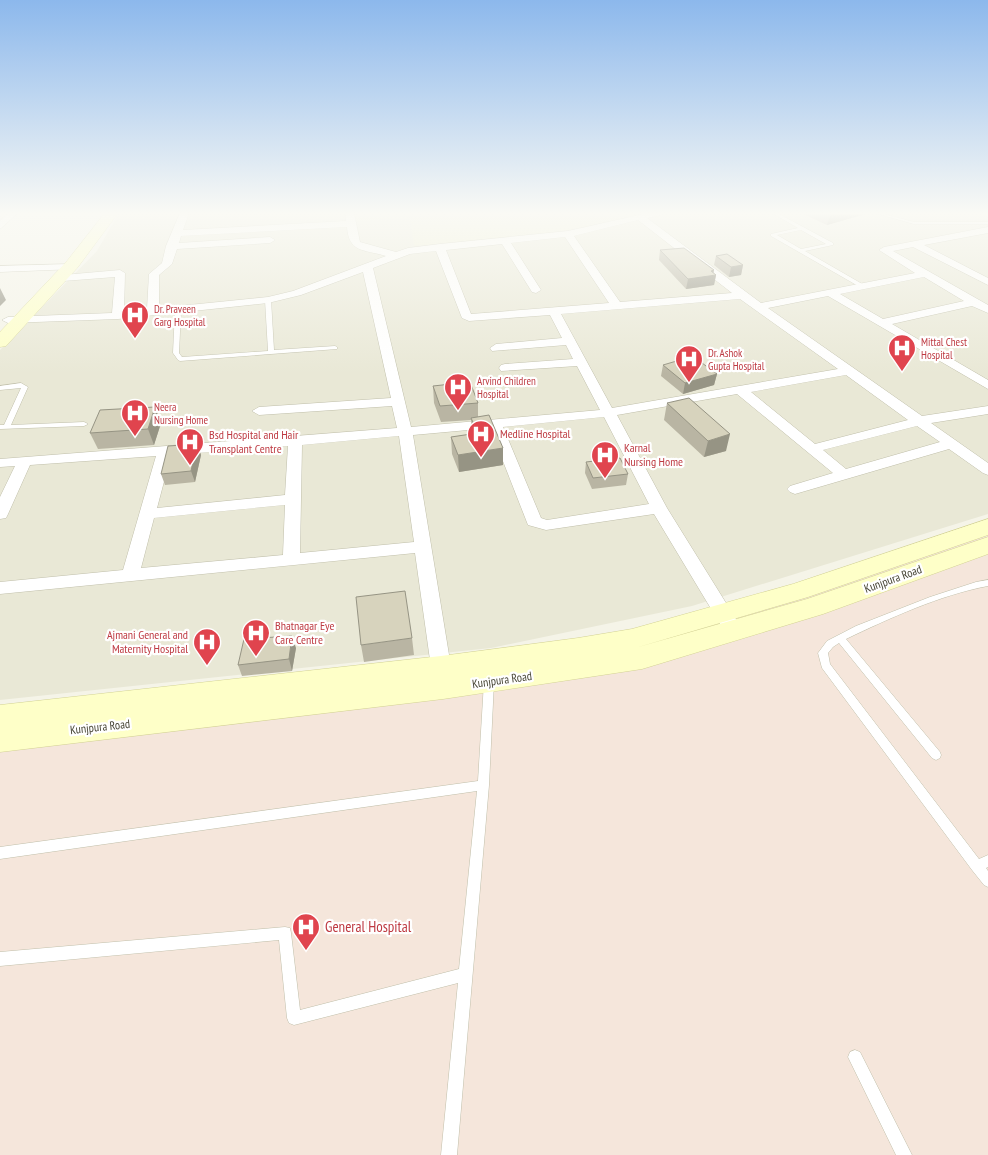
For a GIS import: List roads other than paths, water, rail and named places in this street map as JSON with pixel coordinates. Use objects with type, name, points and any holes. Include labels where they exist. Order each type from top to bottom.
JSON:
[{"type":"street","points":[[65,271],[67,267]]},
{"type":"street","points":[[0,342],[10,322],[69,267]]},
{"type":"street","points":[[153,313],[154,274],[164,267]]},
{"type":"street","points":[[10,322],[118,316],[268,300],[297,293],[362,267]]},
{"type":"street","points":[[367,267],[406,432],[441,667]]},
{"type":"street","points":[[447,267],[466,316],[474,319],[742,295]]},
{"type":"street","points":[[521,267],[536,290]]},
{"type":"street","points":[[590,267],[616,306]]},
{"type":"street","points":[[705,267],[758,307],[988,470]]},
{"type":"street","points":[[912,267],[988,310]]},
{"type":"street","points":[[959,267],[988,282]]},
{"type":"street","points":[[0,269],[120,273],[118,316]]},
{"type":"street","points":[[758,307],[924,274]]},
{"type":"street","points":[[830,293],[988,385]]},
{"type":"street","points":[[881,323],[988,296]]},
{"type":"street","points":[[554,311],[659,508],[728,623]]},
{"type":"street","points":[[496,348],[569,341]]},
{"type":"street","points":[[505,368],[580,362]]},
{"type":"street","points":[[0,463],[406,432],[607,413],[848,371]]},
{"type":"street","points":[[740,390],[843,474]]},
{"type":"street","points":[[259,411],[398,402]]},
{"type":"street","points":[[812,449],[919,421],[988,410]]},
{"type":"street","points":[[495,424],[534,521],[539,524],[546,525],[659,508]]},
{"type":"street","points":[[291,560],[295,441]]},
{"type":"street","points":[[796,489],[950,444]]},
{"type":"street","points":[[130,576],[165,450]]},
{"type":"street","points":[[0,514],[25,462]]},
{"type":"street","points":[[147,514],[293,499]]},
{"type":"street","name":"Kunjpura Road","points":[[0,739],[488,671],[585,668],[642,658],[800,591],[988,527]]},
{"type":"street","name":"Kunjpura Road","points":[[728,623],[814,607],[988,545]]},
{"type":"street","points":[[0,588],[422,547]]},
{"type":"street","name":"Kunjpura Road","points":[[0,717],[441,667],[488,671]]},
{"type":"lane","points":[[828,267],[862,286]]},
{"type":"lane","points":[[268,300],[271,353]]},
{"type":"lane","points":[[178,310],[176,353],[180,359],[335,348]]},
{"type":"lane","points":[[0,388],[21,385],[25,387],[3,427]]},
{"type":"lane","points":[[3,427],[84,424]]},
{"type":"lane","points":[[988,584],[963,588],[840,638],[829,644],[823,653],[825,665],[988,881]]},
{"type":"lane","points":[[840,638],[936,755]]},
{"type":"lane","points":[[450,1155],[483,785],[488,671]]},
{"type":"lane","points":[[0,853],[483,785]]},
{"type":"lane","points":[[976,866],[988,861]]},
{"type":"lane","points":[[0,959],[285,933],[294,1018],[466,974]]},
{"type":"lane","points":[[855,1057],[904,1155]]},
{"type":"place","name":"Dr. Praveen Garg Hospital","points":[[135,339]]},
{"type":"place","name":"Mittal Chest Hospital","points":[[902,372]]},
{"type":"place","name":"Dr. Ashok Gupta Hospital","points":[[689,383]]},
{"type":"place","name":"Arvind Children Hospital","points":[[458,411]]},
{"type":"place","name":"Neera Nursing Home","points":[[135,437]]},
{"type":"place","name":"Medline Hospital","points":[[481,458]]},
{"type":"place","name":"Bsd Hospital and Hair Transplant Centre","points":[[190,466]]},
{"type":"place","name":"Karnal Nursing Home","points":[[605,479]]},
{"type":"place","name":"Bhatnagar Eye Care Centre","points":[[256,657]]},
{"type":"place","name":"Ajmani General and Maternity Hospital","points":[[207,666]]},
{"type":"place","name":"General Hospital","points":[[306,951]]}]
